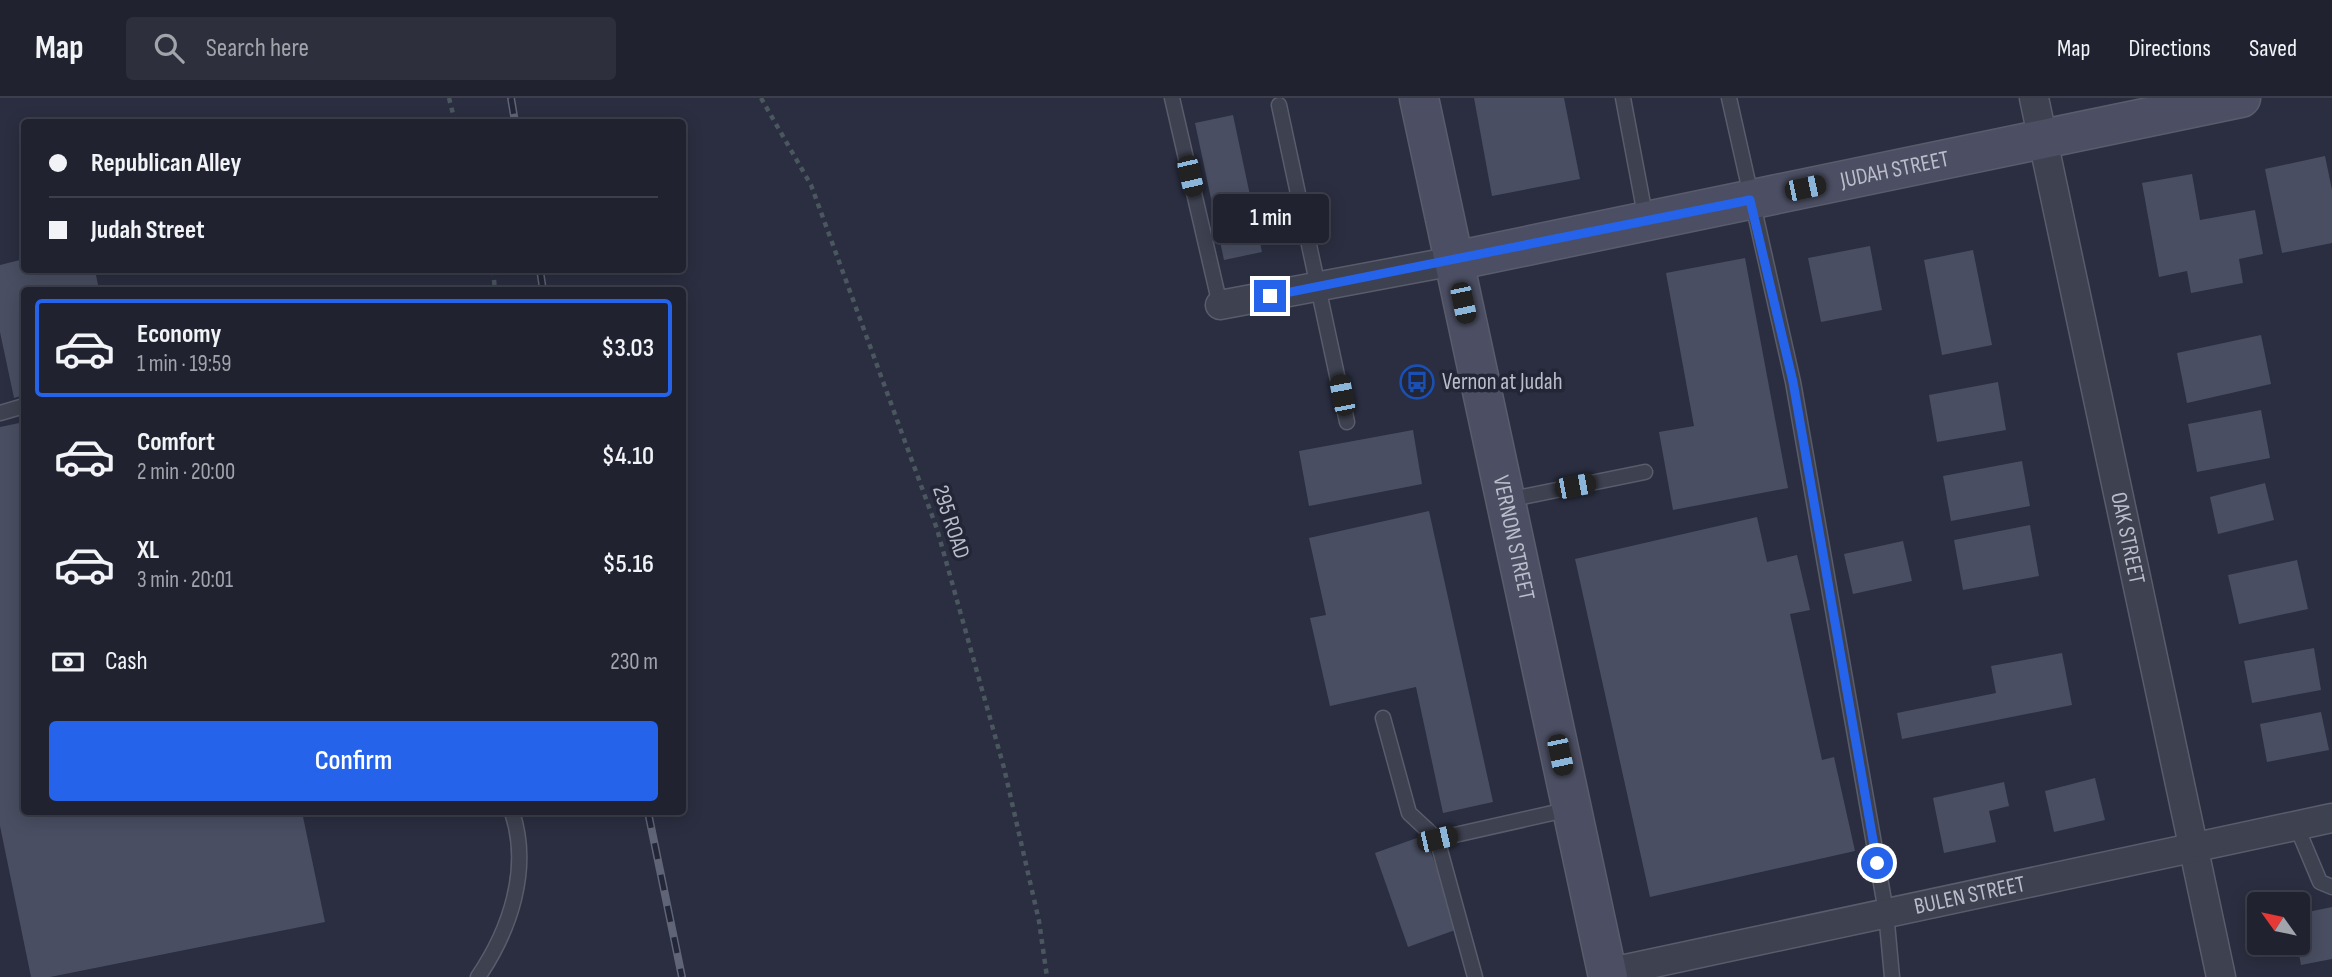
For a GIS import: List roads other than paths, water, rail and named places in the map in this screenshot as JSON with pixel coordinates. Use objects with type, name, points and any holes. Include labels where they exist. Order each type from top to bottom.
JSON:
[{"type":"main road","name":"VERNON STREET","points":[[1419,98],[1607,975]]},
{"type":"main road","name":"JUDAH STREET","points":[[1454,261],[2241,98]]},
{"type":"street","name":"OAK STREET","points":[[2034,98],[2221,977]]},
{"type":"street","name":"JUDAH STREET","points":[[1220,305],[1454,261]]},
{"type":"street","name":"BULEN STREET","points":[[1607,975],[1886,912],[2332,818]]},
{"type":"lane","points":[[1171,98],[1220,305]]},
{"type":"lane","points":[[1623,98],[1647,221]]},
{"type":"lane","points":[[1729,98],[1793,382],[1886,912],[1892,977]]},
{"type":"lane","points":[[1279,105],[1320,286],[1347,422]]},
{"type":"lane","points":[[0,413],[21,408]]},
{"type":"lane","points":[[1505,500],[1646,472]]},
{"type":"lane","points":[[1382,718],[1409,813],[1437,839],[1475,977]]},
{"type":"lane","points":[[1437,839],[1571,809]]},
{"type":"lane","points":[[478,977],[503,937],[517,890],[519,832],[513,815]]},
{"type":"lane","points":[[2296,825],[2320,881],[2332,887]]},
{"type":"railway","points":[[511,98],[514,119]]},
{"type":"railway","points":[[540,273],[543,287]]},
{"type":"railway","points":[[649,815],[682,977]]},
{"type":"place","name":"Vernon at Judah","points":[[1417,382]]}]
